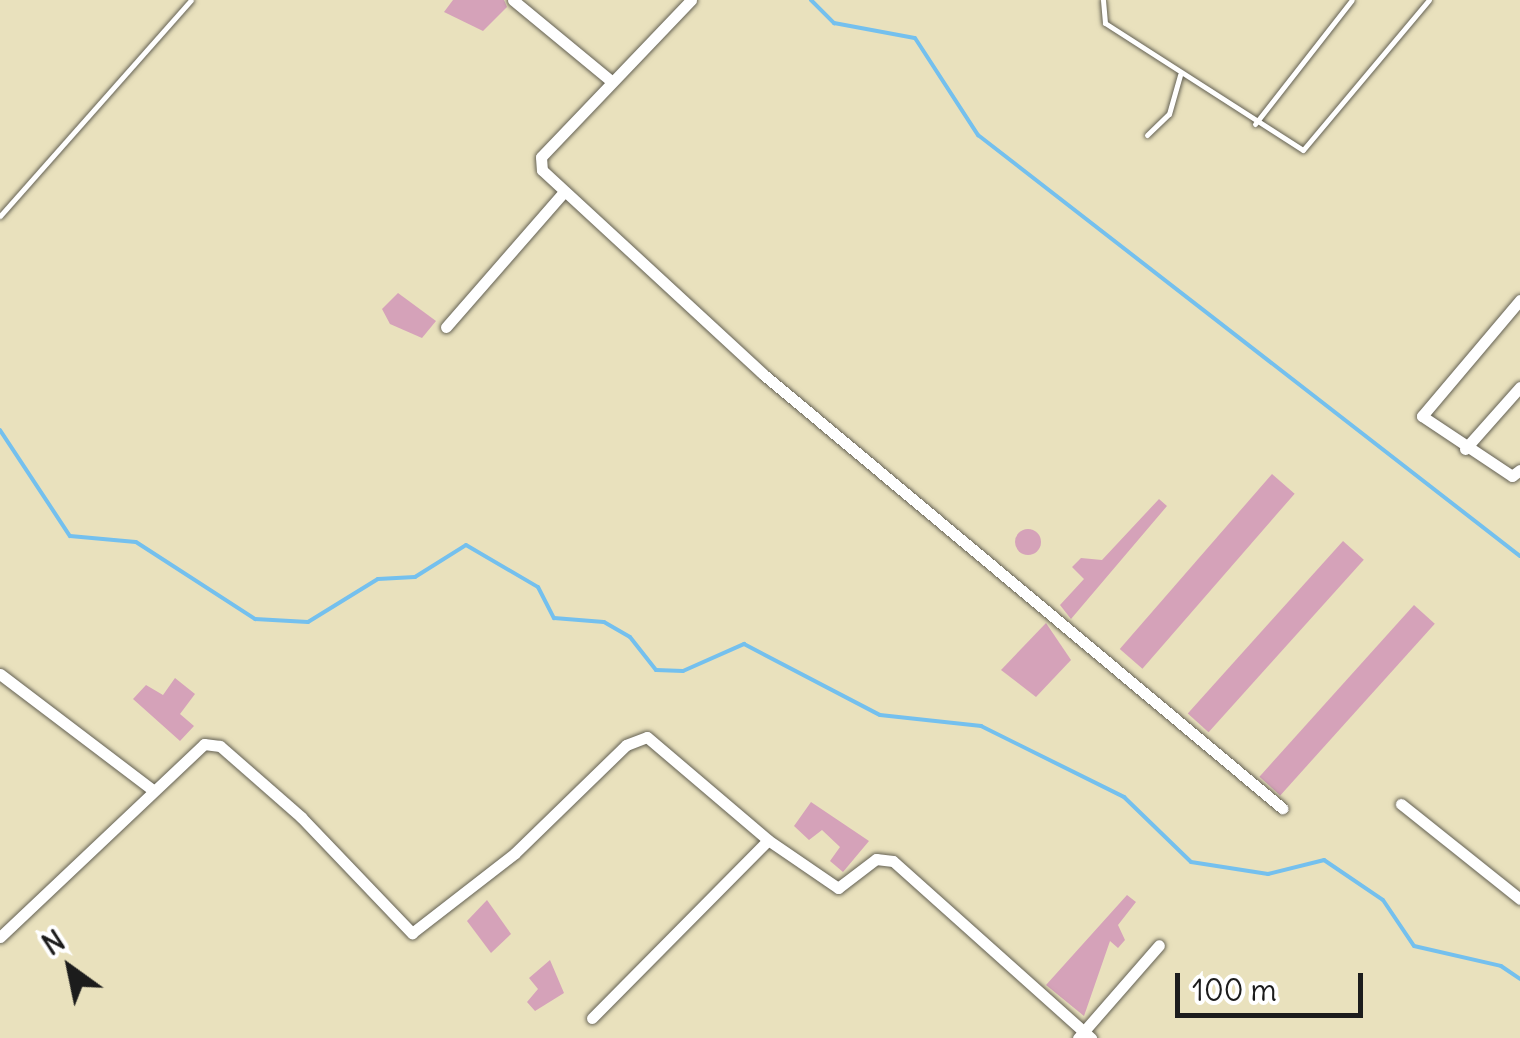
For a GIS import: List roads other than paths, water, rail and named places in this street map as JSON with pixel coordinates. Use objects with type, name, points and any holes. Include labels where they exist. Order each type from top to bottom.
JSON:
[{"type":"street","points":[[512,0],[610,80]]},
{"type":"street","points":[[691,0],[610,80],[541,157],[562,194],[1282,808]]},
{"type":"street","points":[[446,327],[562,194]]},
{"type":"street","points":[[1520,300],[1422,416],[1465,450],[1512,476],[1520,470]]},
{"type":"street","points":[[1465,450],[1520,387]]},
{"type":"street","points":[[0,674],[153,790]]},
{"type":"street","points":[[0,937],[204,744],[220,746],[412,933],[515,852],[626,744],[647,737],[768,840],[838,888],[876,859],[893,861],[1084,1036],[1159,944]]},
{"type":"street","points":[[1401,804],[1520,899]]},
{"type":"street","points":[[592,1018],[768,840]]},
{"type":"lane","points":[[0,216],[192,0]]},
{"type":"lane","points":[[1103,0],[1105,23],[1296,149],[1311,145],[1429,0]]},
{"type":"lane","points":[[1255,124],[1352,0]]},
{"type":"lane","points":[[1148,136],[1169,114],[1180,75]]},
{"type":"waterway","points":[[811,0],[834,23],[915,38],[978,135],[1520,556]]},
{"type":"waterway","points":[[0,430],[70,536],[136,542],[255,619],[308,622],[378,579],[415,577],[466,545],[538,587],[554,618],[604,622],[630,637],[656,670],[683,671],[744,644],[880,715],[981,726],[1124,797],[1191,862],[1268,874],[1324,860],[1383,900],[1414,946],[1501,966],[1520,979]]}]
